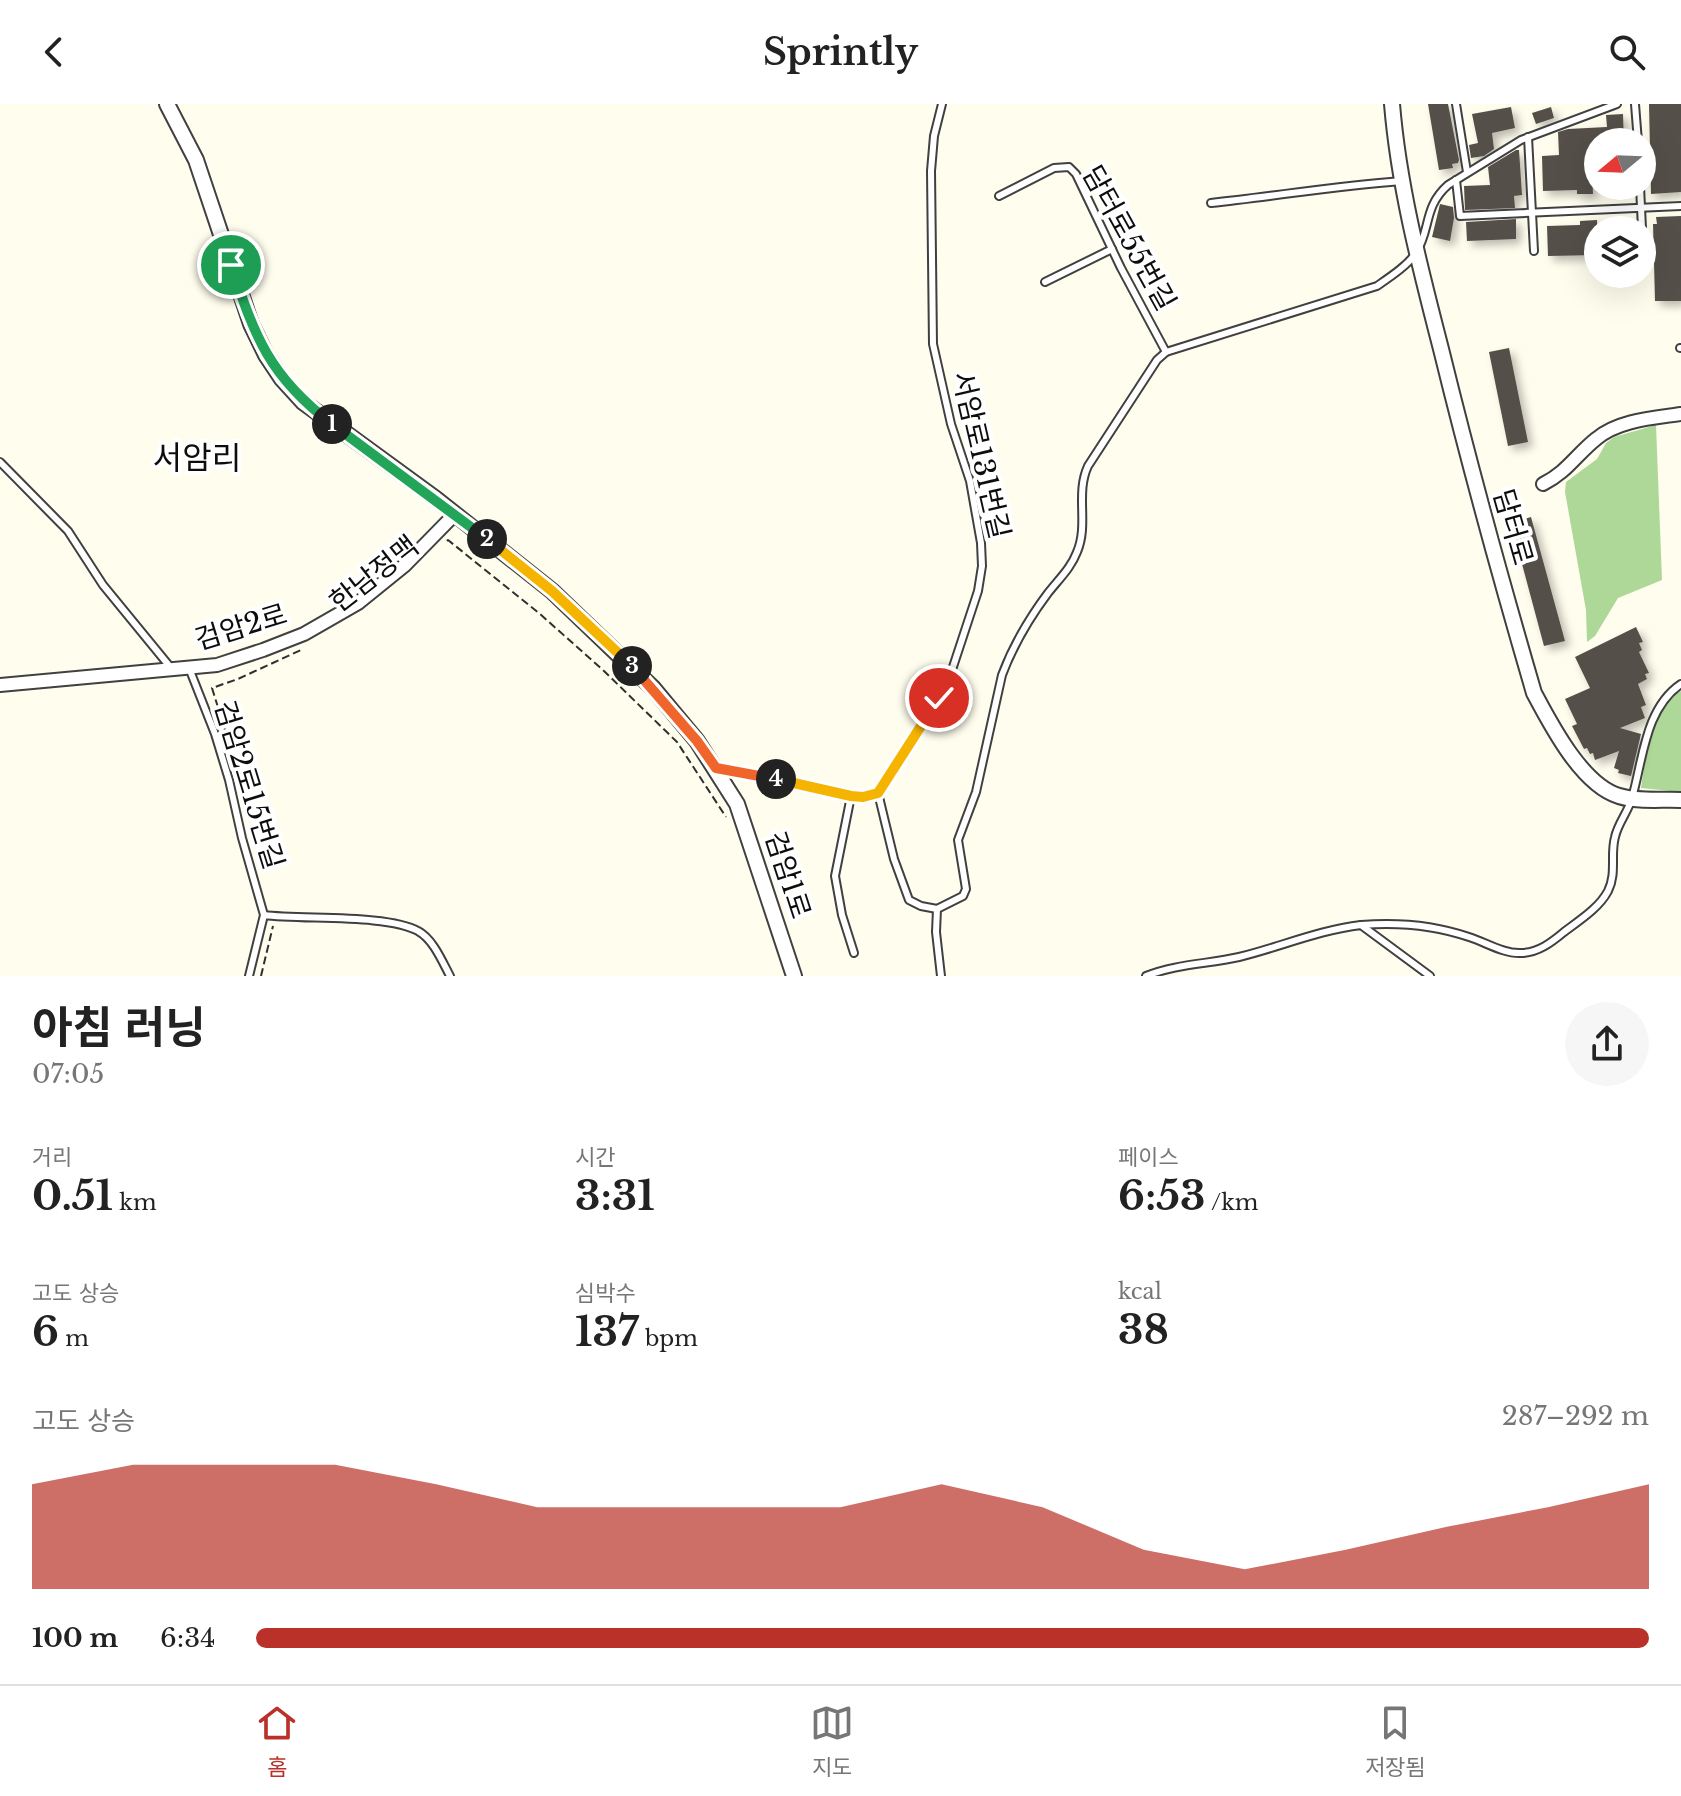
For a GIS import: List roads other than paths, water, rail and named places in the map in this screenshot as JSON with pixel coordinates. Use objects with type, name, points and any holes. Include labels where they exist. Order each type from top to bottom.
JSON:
[{"type":"street","name":"검암1로","points":[[167,104],[196,160],[251,324],[282,379],[303,402],[455,514],[552,591],[653,688],[697,741],[737,804],[794,976]]},
{"type":"street","name":"담터로","points":[[1392,104],[1401,181],[1417,252],[1471,474],[1534,693],[1549,722],[1599,786],[1617,796],[1681,800]]},
{"type":"street","points":[[1543,484],[1562,474],[1595,439],[1610,429],[1681,414]]},
{"type":"street","name":"검암2로","points":[[0,685],[217,665],[263,650],[333,619],[405,565],[455,514]]},
{"type":"lane","name":"서암로131번길","points":[[878,793],[947,685],[978,591],[982,566],[970,481],[951,424],[933,344],[931,171],[934,136],[942,104]]},
{"type":"lane","points":[[1456,104],[1467,172]]},
{"type":"lane","points":[[1417,252],[1431,206],[1439,193],[1456,180],[1528,137],[1617,104]]},
{"type":"lane","points":[[1635,104],[1637,128]]},
{"type":"lane","points":[[1528,137],[1534,251]]},
{"type":"lane","name":"담터로55번길","points":[[999,196],[1054,168],[1069,167],[1076,174],[1166,352]]},
{"type":"lane","points":[[1456,180],[1460,216],[1681,206]]},
{"type":"lane","points":[[1211,203],[1304,193],[1341,185],[1401,181]]},
{"type":"lane","points":[[1641,200],[1641,216]]},
{"type":"lane","points":[[1045,282],[1112,249]]},
{"type":"lane","name":"담터로55번길","points":[[937,909],[963,896],[966,889],[958,840],[976,792],[1008,658],[1030,620],[1071,566],[1083,531],[1082,479],[1148,372],[1166,352],[1377,286],[1395,274],[1417,252]]},
{"type":"lane","points":[[0,462],[68,531],[103,585],[172,669]]},
{"type":"lane","name":"검암2로15번길","points":[[189,668],[224,764],[264,915],[249,976]]},
{"type":"lane","points":[[1146,976],[1167,968],[1219,961],[1260,951],[1330,928],[1395,922],[1468,936],[1520,954],[1550,943],[1584,918],[1609,889],[1613,878],[1614,840],[1632,798],[1651,725],[1670,691],[1681,684]]},
{"type":"lane","points":[[716,768],[851,796],[878,793],[894,859],[909,900],[937,909],[936,932],[942,976]]},
{"type":"lane","points":[[851,796],[835,876],[842,915],[854,953]]},
{"type":"lane","points":[[264,915],[369,921],[410,928],[419,931],[429,941],[450,976]]},
{"type":"lane","points":[[1361,925],[1430,976]]},
{"type":"district","name":"서암리","points":[[197,458]]}]
